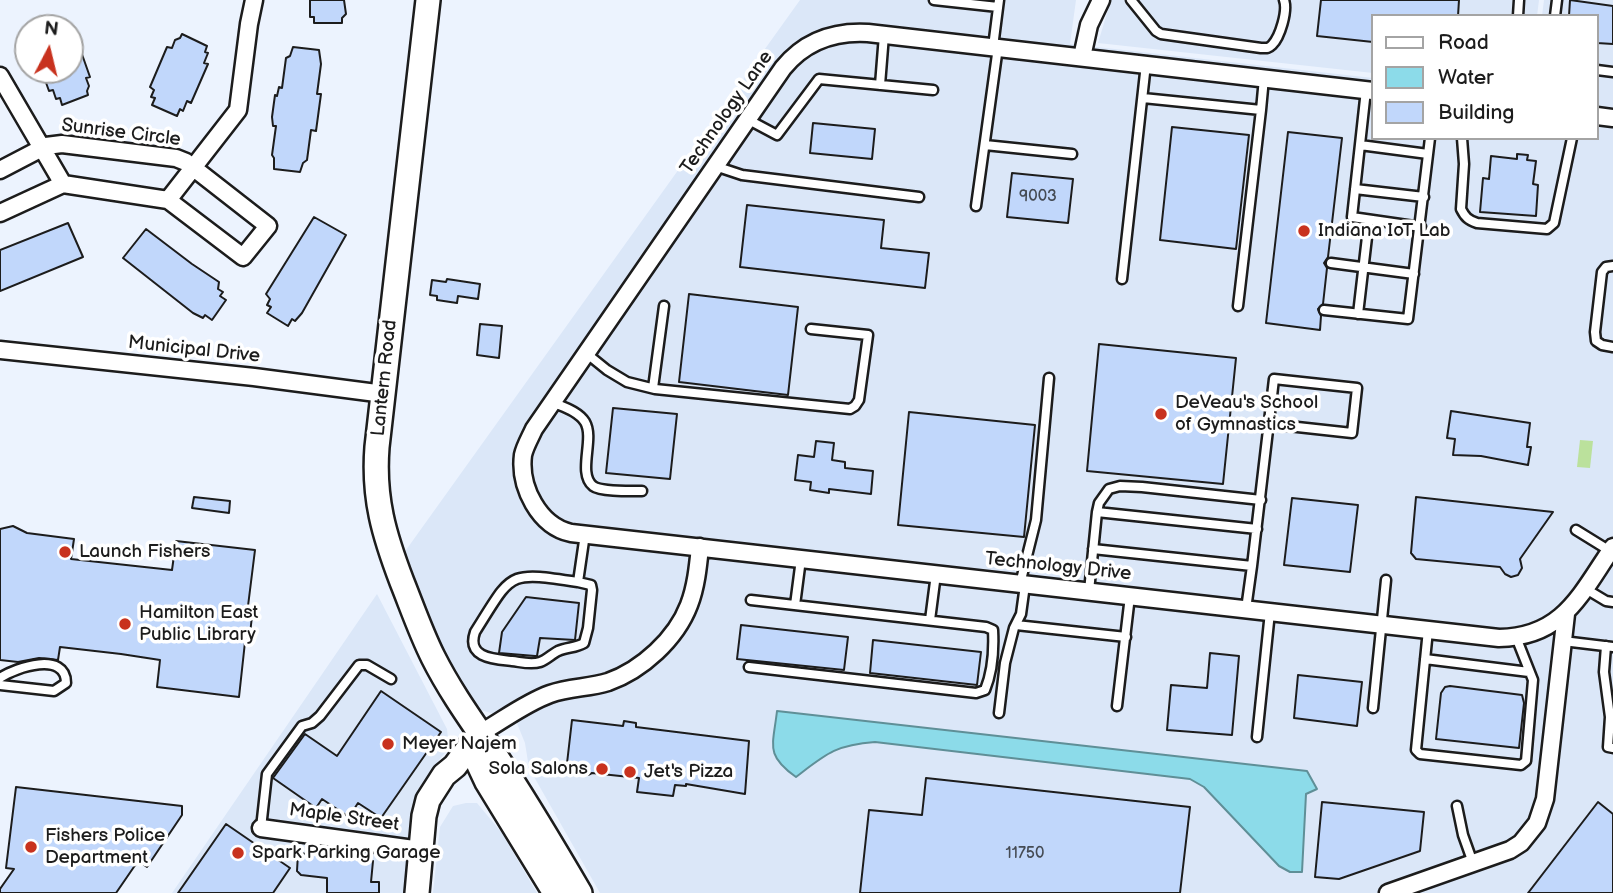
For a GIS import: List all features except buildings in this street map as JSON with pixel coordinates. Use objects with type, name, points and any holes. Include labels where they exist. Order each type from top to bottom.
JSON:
[{"type":"street","name":"Sunrise Circle","points":[[168,200],[238,110],[254,0]]},
{"type":"street","name":"Lantern Road","points":[[428,0],[375,471],[376,494],[383,527],[404,588],[432,656],[580,893]]},
{"type":"street","points":[[1082,57],[1089,26],[1101,0]]},
{"type":"street","name":"Technology Lane","points":[[582,534],[554,528],[533,503],[524,479],[525,449],[534,429],[783,68],[804,48],[820,39],[858,32],[1369,90]]},
{"type":"street","name":"Sunrise Circle","points":[[0,76],[41,149],[63,184],[168,200],[243,257],[268,226],[194,167],[176,158],[62,144],[41,149],[0,170]]},
{"type":"street","points":[[0,213],[63,184]]},
{"type":"street","name":"Municipal Drive","points":[[0,350],[384,394]]},
{"type":"street","name":"Technology Drive","points":[[582,534],[1499,638],[1532,633],[1566,614]]},
{"type":"street","points":[[417,893],[425,811],[434,789],[444,775],[455,766],[479,734],[550,694],[610,681],[649,657],[685,614],[695,585],[700,547]]},
{"type":"street","points":[[1388,893],[1516,847],[1533,829],[1541,815],[1547,791],[1566,614],[1586,589],[1611,549]]},
{"type":"street","points":[[479,734],[479,765],[486,782],[555,893]]},
{"type":"street","name":"Maple Street","points":[[261,828],[421,850]]},
{"type":"lane","points":[[934,0],[999,4],[976,206]]},
{"type":"lane","points":[[1131,0],[1161,34],[1268,48],[1273,44],[1286,14],[1284,0]]},
{"type":"lane","points":[[880,85],[884,35]]},
{"type":"lane","points":[[1122,279],[1146,64]]},
{"type":"lane","points":[[1238,306],[1264,78]]},
{"type":"lane","points":[[747,120],[776,135],[819,79],[933,90]]},
{"type":"lane","points":[[1369,90],[1352,217],[1421,227]]},
{"type":"lane","points":[[1143,98],[1261,110]]},
{"type":"lane","points":[[1324,310],[1408,320],[1430,140]]},
{"type":"lane","points":[[1462,140],[1464,163],[1461,209],[1464,215],[1477,223],[1547,229],[1554,223],[1572,140]]},
{"type":"lane","points":[[985,145],[1072,154]]},
{"type":"lane","points":[[1360,145],[1428,154]]},
{"type":"lane","points":[[715,166],[742,175],[919,197]]},
{"type":"lane","points":[[1355,189],[1424,197]]},
{"type":"lane","points":[[1358,314],[1369,220]]},
{"type":"lane","points":[[1331,263],[1414,274]]},
{"type":"lane","points":[[1613,266],[1606,267],[1602,272],[1595,332],[1596,341],[1613,347]]},
{"type":"lane","points":[[653,388],[664,306]]},
{"type":"lane","points":[[586,353],[627,382],[653,388],[850,409],[859,400],[867,335],[811,329]]},
{"type":"lane","points":[[999,713],[1005,663],[1024,600],[1023,584],[1036,520],[1049,378]]},
{"type":"lane","points":[[1246,609],[1274,379],[1357,388],[1353,433],[1270,424]]},
{"type":"lane","points":[[552,402],[576,413],[585,422],[589,435],[587,478],[592,486],[600,489],[642,491]]},
{"type":"lane","points":[[1089,591],[1098,508],[1109,488],[1120,486],[1261,500]]},
{"type":"lane","points":[[1098,508],[1257,529]]},
{"type":"lane","points":[[1576,530],[1611,549]]},
{"type":"lane","points":[[578,582],[582,534]]},
{"type":"lane","points":[[1093,549],[1252,566]]},
{"type":"lane","points":[[795,605],[801,559]]},
{"type":"lane","points":[[930,621],[936,574]]},
{"type":"lane","points":[[526,576],[578,582],[591,585],[592,590],[584,643],[531,663],[487,659],[478,654],[472,639],[506,583],[516,577],[526,576]]},
{"type":"lane","points":[[1373,708],[1386,580]]},
{"type":"lane","points":[[1586,589],[1606,601],[1613,602]]},
{"type":"lane","points":[[1116,706],[1130,596]]},
{"type":"lane","points":[[749,667],[976,693],[985,690],[988,682],[994,641],[993,630],[986,627],[751,600]]},
{"type":"lane","points":[[1257,737],[1270,612]]},
{"type":"lane","points":[[1016,625],[1126,637]]},
{"type":"lane","points":[[1427,630],[1416,751],[1420,754],[1521,765],[1526,761],[1533,680],[1516,637]]},
{"type":"lane","points":[[1563,641],[1609,647],[1604,672],[1610,717],[1608,747],[1613,748]]},
{"type":"lane","points":[[1425,659],[1529,672]]},
{"type":"lane","points":[[0,678],[23,666],[38,665],[62,668],[66,677],[66,683],[54,691],[0,685]]},
{"type":"lane","points":[[261,828],[267,774],[302,726],[312,723],[320,716],[359,665],[368,665],[391,679]]},
{"type":"lane","points":[[1457,806],[1473,863]]},
{"type":"shaded area","points":[[800,0],[1076,0],[1070,44],[1372,78],[1372,140],[1599,140],[1599,14],[1542,14],[1544,0],[1613,0],[1613,893],[600,893],[529,768],[525,743],[516,721],[481,710],[453,674],[401,557]]},
{"type":"shaded area","points":[[1111,0],[1539,0],[1537,14],[1372,14],[1372,73],[1098,43]]},
{"type":"shaded area","points":[[377,594],[447,729],[449,748],[434,766],[419,799],[414,816],[405,893],[172,893]]},
{"type":"shaded area","points":[[477,803],[502,833],[537,893],[433,893],[440,827],[453,806]]},
{"type":"green space","points":[[1580,440],[1593,441],[1590,468],[1577,467]]},
{"type":"water","points":[[777,711],[1307,771],[1317,789],[1306,794],[1302,872],[1290,872],[1279,866],[1204,787],[1190,779],[875,742],[840,748],[796,777],[775,756],[773,741]]},
{"type":"place","name":"Indiana IoT Lab","points":[[1304,231]]},
{"type":"place","name":"DeVeau's School of Gymnastics","points":[[1161,414]]},
{"type":"place","name":"Launch Fishers","points":[[65,552]]},
{"type":"place","name":"Hamilton East Public Library","points":[[125,624]]},
{"type":"place","name":"Meyer Najem","points":[[388,744]]},
{"type":"place","name":"Sola Salons","points":[[602,769]]},
{"type":"place","name":"Jet's Pizza","points":[[630,772]]},
{"type":"place","name":"Fishers Police Department","points":[[31,847]]},
{"type":"place","name":"Spark Parking Garage","points":[[238,853]]}]
